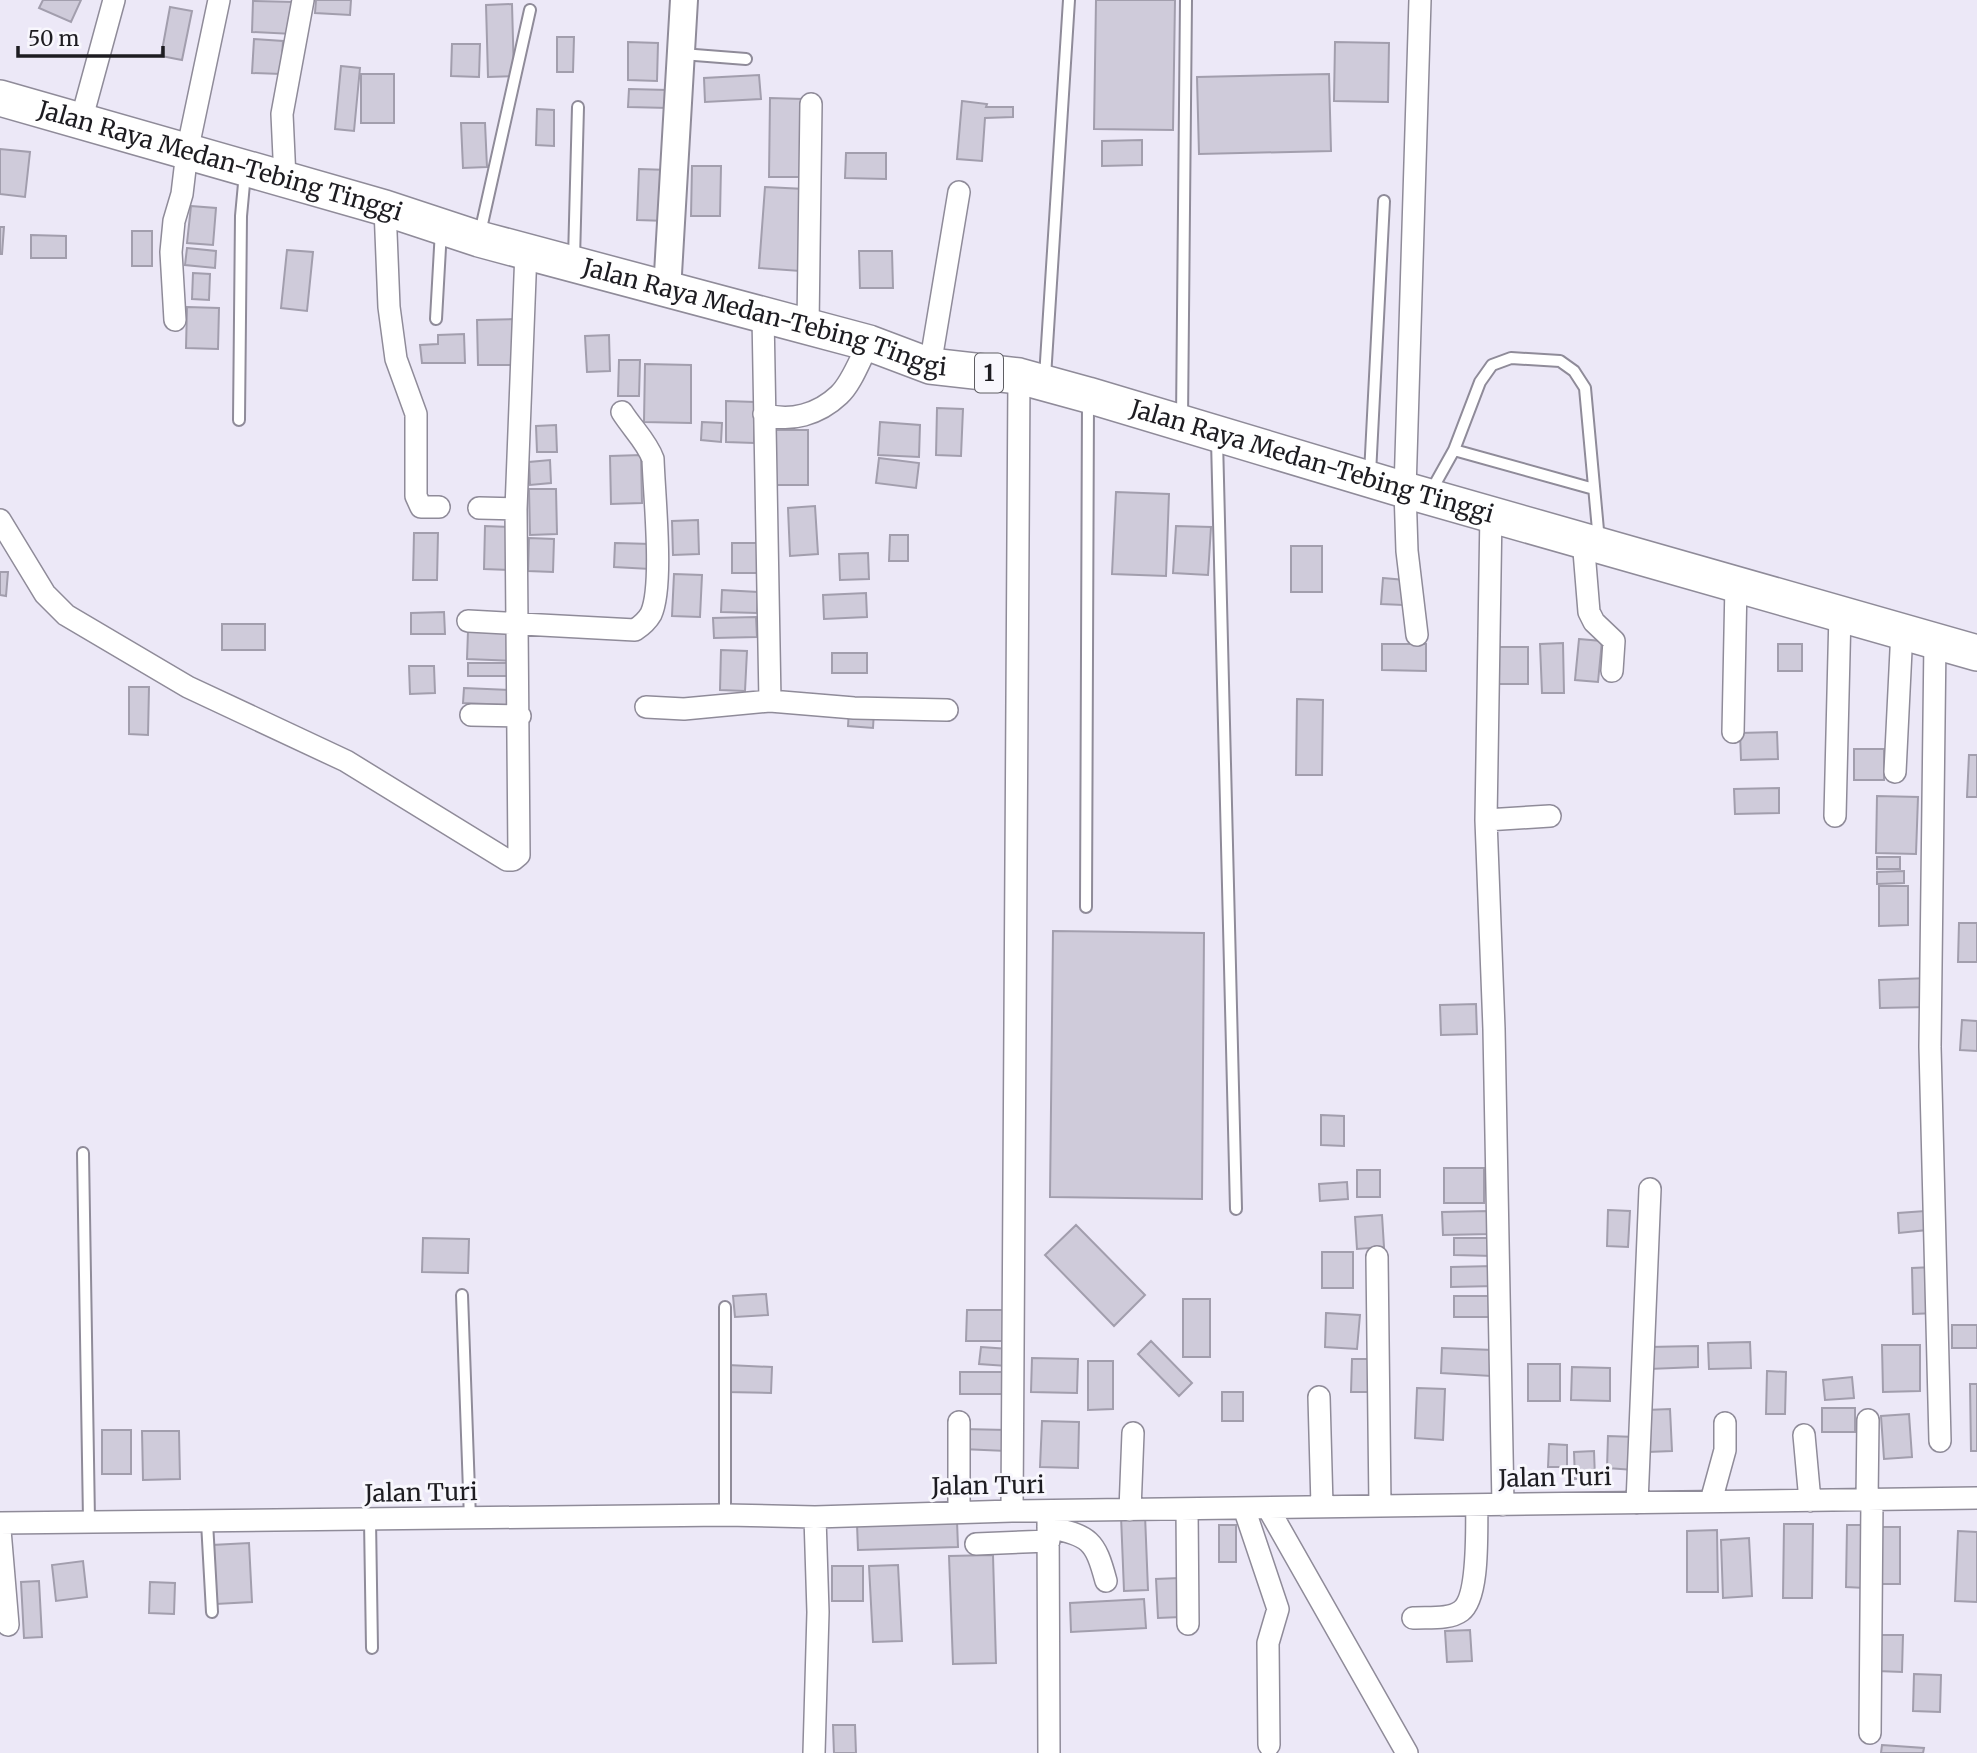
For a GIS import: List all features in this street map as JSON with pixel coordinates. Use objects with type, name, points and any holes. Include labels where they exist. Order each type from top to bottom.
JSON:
[{"type":"highway","name":"Jalan Raya Medan-Tebing Tinggi","points":[[2,103],[81,121],[245,167],[479,239],[869,343],[930,366],[1032,380],[1088,395],[1977,653]]},
{"type":"street","points":[[81,121],[114,0]]},
{"type":"street","points":[[175,320],[171,252],[187,152],[219,0]]},
{"type":"street","points":[[285,180],[282,114],[303,0]]},
{"type":"street","points":[[667,290],[684,0]]},
{"type":"street","points":[[1417,635],[1407,551],[1417,492],[1420,0]]},
{"type":"street","points":[[808,326],[811,104]]},
{"type":"street","points":[[930,366],[958,192]]},
{"type":"street","points":[[385,208],[389,307],[396,359],[416,414],[416,496],[421,507],[439,507]]},
{"type":"street","points":[[0,520],[45,594],[66,615],[188,687],[346,761],[507,860],[513,860],[519,855],[520,716],[516,509],[526,251]]},
{"type":"street","points":[[763,315],[770,701]]},
{"type":"street","points":[[764,414],[777,418],[802,417],[839,395],[869,343]]},
{"type":"street","points":[[1012,1511],[1014,1275],[1032,380]]},
{"type":"street","points":[[468,621],[635,630],[652,612],[657,568],[653,459],[648,446],[639,439],[622,412]]},
{"type":"street","points":[[479,508],[516,509]]},
{"type":"street","points":[[1491,512],[1486,820],[1494,1029],[1503,1505]]},
{"type":"street","points":[[1591,542],[1589,612],[1594,622],[1614,641],[1612,671]]},
{"type":"street","points":[[1733,732],[1736,584]]},
{"type":"street","points":[[1835,816],[1840,613]]},
{"type":"street","points":[[1895,772],[1902,630]]},
{"type":"street","points":[[1935,640],[1930,1046],[1940,1441]]},
{"type":"street","points":[[646,706],[684,709],[770,701],[947,710]]},
{"type":"street","points":[[471,715],[520,716]]},
{"type":"street","points":[[1486,820],[1550,816]]},
{"type":"street","points":[[1637,1503],[1650,1189]]},
{"type":"street","points":[[1377,1257],[1380,1506]]},
{"type":"street","points":[[1319,1397],[1322,1506]]},
{"type":"street","points":[[1868,1420],[1870,1733]]},
{"type":"street","points":[[958,1422],[959,1512]]},
{"type":"street","points":[[1711,1501],[1725,1450],[1725,1423]]},
{"type":"street","points":[[1130,1510],[1133,1433]]},
{"type":"street","points":[[1804,1435],[1810,1501]]},
{"type":"street","name":"Jalan Turi","points":[[0,1523],[89,1520],[207,1522],[816,1517],[1012,1511],[1048,1526],[1130,1510],[1977,1498]]},
{"type":"street","points":[[1413,1618],[1452,1616],[1469,1603],[1473,1587],[1477,1505]]},
{"type":"street","points":[[1244,1508],[1263,1572],[1278,1609],[1268,1643],[1269,1745]]},
{"type":"street","points":[[1268,1508],[1407,1753]]},
{"type":"street","points":[[1187,1509],[1188,1624]]},
{"type":"street","points":[[814,1753],[818,1612],[816,1517]]},
{"type":"street","points":[[1048,1526],[1049,1753]]},
{"type":"street","points":[[976,1544],[1048,1526],[1076,1533],[1091,1541],[1098,1553],[1106,1581]]},
{"type":"street","points":[[0,1530],[8,1625]]},
{"type":"lane","points":[[1032,380],[1069,0]]},
{"type":"lane","points":[[1182,422],[1186,0]]},
{"type":"lane","points":[[479,239],[530,10]]},
{"type":"lane","points":[[682,54],[746,59]]},
{"type":"lane","points":[[573,264],[578,107]]},
{"type":"lane","points":[[239,420],[241,216],[245,167]]},
{"type":"lane","points":[[1369,477],[1384,201]]},
{"type":"lane","points":[[436,319],[441,228]]},
{"type":"lane","points":[[1417,492],[1454,450],[1480,382],[1492,365],[1511,358],[1560,361],[1574,371],[1585,388],[1590,415],[1594,489],[1591,542]]},
{"type":"lane","points":[[1086,907],[1088,395]]},
{"type":"lane","points":[[1217,434],[1236,1209]]},
{"type":"lane","points":[[1454,450],[1594,489]]},
{"type":"lane","points":[[83,1153],[89,1520]]},
{"type":"lane","points":[[463,1294],[470,1519]]},
{"type":"lane","points":[[725,1307],[725,1516]]},
{"type":"lane","points":[[370,1520],[372,1647]]},
{"type":"lane","points":[[207,1522],[212,1612]]},
{"type":"building","points":[[43,0],[81,0],[71,22],[39,8]]},
{"type":"building","points":[[316,0],[351,0],[350,15],[315,13]]},
{"type":"building","points":[[1096,0],[1175,0],[1173,130],[1094,129]]},
{"type":"building","points":[[253,1],[294,2],[293,34],[252,32]]},
{"type":"building","points":[[512,4],[514,76],[488,77],[486,5]]},
{"type":"building","points":[[170,7],[192,11],[182,60],[161,56]]},
{"type":"building","points":[[557,37],[574,37],[573,72],[557,72]]},
{"type":"building","points":[[254,39],[283,41],[281,74],[252,73]]},
{"type":"building","points":[[628,42],[658,43],[657,81],[628,80]]},
{"type":"building","points":[[1335,42],[1389,43],[1388,102],[1334,101]]},
{"type":"building","points":[[452,44],[480,44],[479,77],[451,76]]},
{"type":"building","points":[[341,66],[360,68],[354,131],[335,129]]},
{"type":"building","points":[[361,74],[394,74],[394,123],[361,123]]},
{"type":"building","points":[[1329,74],[1331,151],[1199,154],[1197,77]]},
{"type":"building","points":[[759,75],[761,99],[705,102],[704,78]]},
{"type":"building","points":[[629,89],[668,90],[668,108],[628,107]]},
{"type":"building","points":[[770,98],[803,99],[802,177],[769,177]]},
{"type":"building","points":[[962,101],[987,104],[986,107],[1013,107],[1013,117],[985,118],[982,161],[957,159]]},
{"type":"building","points":[[537,109],[554,110],[554,146],[536,145]]},
{"type":"building","points":[[461,123],[485,123],[487,167],[463,168]]},
{"type":"building","points":[[1142,140],[1142,165],[1102,166],[1102,141]]},
{"type":"building","points":[[0,149],[30,152],[25,197],[0,194]]},
{"type":"building","points":[[846,153],[886,153],[886,179],[845,178]]},
{"type":"building","points":[[692,166],[721,166],[720,216],[691,216]]},
{"type":"building","points":[[639,169],[669,170],[667,221],[637,220]]},
{"type":"building","points":[[765,187],[805,189],[800,271],[759,268]]},
{"type":"building","points":[[191,206],[216,208],[213,245],[187,243]]},
{"type":"building","points":[[0,227],[4,227],[2,254],[0,254]]},
{"type":"building","points":[[132,231],[152,231],[152,266],[132,266]]},
{"type":"building","points":[[31,235],[66,236],[66,258],[31,258]]},
{"type":"building","points":[[187,248],[216,251],[215,268],[185,265]]},
{"type":"building","points":[[287,250],[313,252],[307,311],[281,308]]},
{"type":"building","points":[[859,251],[892,251],[893,288],[860,288]]},
{"type":"building","points":[[193,273],[210,274],[209,300],[192,299]]},
{"type":"building","points":[[187,307],[219,308],[218,349],[186,348]]},
{"type":"building","points":[[516,319],[517,365],[478,365],[477,320]]},
{"type":"building","points":[[464,334],[465,363],[422,363],[420,345],[438,344],[438,335]]},
{"type":"building","points":[[609,335],[610,371],[587,372],[585,336]]},
{"type":"building","points":[[619,360],[640,360],[639,396],[618,396]]},
{"type":"building","points":[[645,364],[691,365],[691,423],[644,422]]},
{"type":"building","points":[[726,401],[755,402],[754,443],[726,442]]},
{"type":"building","points":[[937,408],[963,409],[961,456],[936,455]]},
{"type":"building","points":[[702,422],[722,423],[721,442],[701,440]]},
{"type":"building","points":[[880,422],[920,425],[919,457],[878,455]]},
{"type":"building","points":[[556,425],[557,452],[537,452],[536,426]]},
{"type":"building","points":[[773,430],[808,430],[808,485],[773,485]]},
{"type":"building","points":[[641,455],[642,503],[611,504],[610,456]]},
{"type":"building","points":[[879,458],[919,463],[916,488],[876,483]]},
{"type":"building","points":[[550,460],[551,483],[530,485],[529,462]]},
{"type":"building","points":[[529,489],[556,489],[557,534],[530,535]]},
{"type":"building","points":[[1116,492],[1169,494],[1166,576],[1112,574]]},
{"type":"building","points":[[815,506],[818,554],[790,556],[788,508]]},
{"type":"building","points":[[698,520],[699,554],[673,555],[672,521]]},
{"type":"building","points":[[485,526],[512,527],[510,570],[484,569]]},
{"type":"building","points":[[1176,526],[1211,527],[1208,575],[1173,573]]},
{"type":"building","points":[[414,533],[438,533],[437,580],[413,580]]},
{"type":"building","points":[[890,535],[908,535],[908,561],[889,561]]},
{"type":"building","points":[[529,538],[554,539],[553,572],[528,571]]},
{"type":"building","points":[[615,543],[651,544],[650,569],[614,567]]},
{"type":"building","points":[[732,543],[758,543],[758,573],[732,573]]},
{"type":"building","points":[[1291,546],[1322,546],[1322,592],[1291,592]]},
{"type":"building","points":[[868,553],[869,579],[840,580],[839,554]]},
{"type":"building","points":[[0,572],[8,572],[6,596],[0,595]]},
{"type":"building","points":[[674,574],[702,575],[700,617],[672,616]]},
{"type":"building","points":[[1383,578],[1405,580],[1403,605],[1381,604]]},
{"type":"building","points":[[722,590],[758,592],[757,613],[721,612]]},
{"type":"building","points":[[866,593],[867,617],[824,619],[823,595]]},
{"type":"building","points":[[444,612],[445,634],[411,634],[411,613]]},
{"type":"building","points":[[756,617],[757,637],[714,638],[713,618]]},
{"type":"building","points":[[222,624],[265,624],[265,650],[222,650]]},
{"type":"building","points":[[468,631],[515,634],[513,661],[467,659]]},
{"type":"building","points":[[1579,639],[1602,641],[1598,682],[1575,680]]},
{"type":"building","points":[[1563,643],[1564,693],[1542,693],[1540,644]]},
{"type":"building","points":[[1382,644],[1426,644],[1426,671],[1382,670]]},
{"type":"building","points":[[1778,644],[1802,644],[1802,671],[1778,671]]},
{"type":"building","points":[[1493,647],[1528,647],[1528,684],[1493,684]]},
{"type":"building","points":[[721,650],[747,651],[745,691],[720,690]]},
{"type":"building","points":[[832,653],[867,653],[867,673],[832,673]]},
{"type":"building","points":[[468,663],[513,663],[513,676],[468,676]]},
{"type":"building","points":[[409,666],[434,666],[435,693],[410,694]]},
{"type":"building","points":[[129,687],[149,687],[148,735],[129,734]]},
{"type":"building","points":[[464,688],[510,690],[510,705],[463,703]]},
{"type":"building","points":[[1297,699],[1323,700],[1322,775],[1296,775]]},
{"type":"building","points":[[849,710],[874,711],[873,728],[848,726]]},
{"type":"building","points":[[1777,732],[1778,759],[1741,760],[1740,733]]},
{"type":"building","points":[[1854,749],[1884,749],[1884,780],[1854,780]]},
{"type":"building","points":[[1969,755],[1977,755],[1977,797],[1967,797]]},
{"type":"building","points":[[1779,788],[1779,813],[1735,814],[1734,789]]},
{"type":"building","points":[[1877,796],[1918,797],[1916,854],[1876,853]]},
{"type":"building","points":[[1877,857],[1900,857],[1900,869],[1877,869]]},
{"type":"building","points":[[1904,871],[1904,883],[1877,884],[1877,872]]},
{"type":"building","points":[[1879,886],[1908,886],[1908,925],[1879,926]]},
{"type":"building","points":[[1959,923],[1977,923],[1977,962],[1958,962]]},
{"type":"building","points":[[1053,931],[1204,933],[1202,1199],[1050,1197]]},
{"type":"building","points":[[1928,978],[1929,1007],[1880,1008],[1879,980]]},
{"type":"building","points":[[1476,1004],[1477,1034],[1441,1035],[1440,1005]]},
{"type":"building","points":[[1962,1020],[1977,1021],[1977,1051],[1960,1050]]},
{"type":"building","points":[[1321,1115],[1344,1116],[1344,1146],[1321,1145]]},
{"type":"building","points":[[1444,1168],[1484,1168],[1484,1203],[1444,1203]]},
{"type":"building","points":[[1357,1170],[1380,1170],[1380,1197],[1357,1197]]},
{"type":"building","points":[[1347,1182],[1348,1199],[1320,1201],[1319,1184]]},
{"type":"building","points":[[1608,1210],[1630,1211],[1628,1247],[1607,1246]]},
{"type":"building","points":[[1489,1211],[1490,1234],[1443,1235],[1442,1212]]},
{"type":"building","points":[[1925,1211],[1927,1230],[1899,1233],[1898,1213]]},
{"type":"building","points":[[1382,1215],[1384,1247],[1357,1249],[1355,1217]]},
{"type":"building","points":[[1076,1225],[1145,1295],[1114,1326],[1045,1255]]},
{"type":"building","points":[[423,1238],[469,1239],[468,1273],[422,1272]]},
{"type":"building","points":[[1454,1238],[1493,1238],[1493,1256],[1454,1255]]},
{"type":"building","points":[[1322,1252],[1353,1252],[1353,1288],[1322,1288]]},
{"type":"building","points":[[1494,1266],[1495,1286],[1451,1287],[1451,1267]]},
{"type":"building","points":[[1934,1267],[1936,1313],[1913,1314],[1912,1268]]},
{"type":"building","points":[[766,1294],[768,1315],[735,1317],[733,1296]]},
{"type":"building","points":[[1454,1296],[1489,1296],[1489,1317],[1454,1317]]},
{"type":"building","points":[[1183,1299],[1210,1299],[1210,1357],[1183,1357]]},
{"type":"building","points":[[967,1310],[1004,1310],[1003,1341],[966,1341]]},
{"type":"building","points":[[1326,1313],[1360,1315],[1357,1349],[1325,1347]]},
{"type":"building","points":[[1952,1325],[1977,1325],[1977,1348],[1952,1348]]},
{"type":"building","points":[[1151,1341],[1192,1383],[1179,1396],[1138,1354]]},
{"type":"building","points":[[1750,1342],[1751,1368],[1709,1369],[1708,1343]]},
{"type":"building","points":[[1882,1345],[1920,1345],[1920,1391],[1883,1392]]},
{"type":"building","points":[[1698,1346],[1698,1367],[1649,1369],[1648,1347]]},
{"type":"building","points":[[981,1347],[1009,1349],[1007,1366],[979,1364]]},
{"type":"building","points":[[1442,1348],[1493,1350],[1491,1376],[1441,1373]]},
{"type":"building","points":[[1032,1358],[1078,1359],[1077,1393],[1031,1392]]},
{"type":"building","points":[[1352,1359],[1377,1359],[1376,1392],[1351,1392]]},
{"type":"building","points":[[1088,1361],[1113,1361],[1113,1409],[1088,1410]]},
{"type":"building","points":[[1528,1364],[1560,1364],[1560,1401],[1528,1401]]},
{"type":"building","points":[[728,1365],[772,1367],[771,1393],[727,1392]]},
{"type":"building","points":[[1572,1367],[1610,1368],[1610,1401],[1571,1400]]},
{"type":"building","points":[[1767,1371],[1786,1372],[1785,1414],[1766,1414]]},
{"type":"building","points":[[960,1372],[1010,1372],[1010,1394],[960,1394]]},
{"type":"building","points":[[1852,1377],[1854,1398],[1825,1400],[1823,1380]]},
{"type":"building","points":[[1970,1384],[1977,1384],[1977,1451],[1971,1451]]},
{"type":"building","points":[[1417,1388],[1445,1389],[1443,1440],[1415,1438]]},
{"type":"building","points":[[1222,1392],[1243,1392],[1243,1421],[1222,1421]]},
{"type":"building","points":[[1822,1408],[1855,1408],[1855,1432],[1822,1432]]},
{"type":"building","points":[[1670,1409],[1672,1451],[1648,1452],[1646,1410]]},
{"type":"building","points":[[1909,1414],[1912,1457],[1884,1459],[1881,1416]]},
{"type":"building","points":[[1042,1421],[1079,1422],[1078,1468],[1040,1467]]},
{"type":"building","points":[[962,1429],[1007,1430],[1006,1451],[962,1449]]},
{"type":"building","points":[[102,1430],[131,1430],[131,1474],[102,1474]]},
{"type":"building","points":[[142,1431],[179,1431],[180,1479],[143,1480]]},
{"type":"building","points":[[1608,1436],[1636,1437],[1634,1470],[1607,1468]]},
{"type":"building","points":[[1549,1444],[1567,1445],[1567,1467],[1548,1467]]},
{"type":"building","points":[[1594,1451],[1595,1478],[1575,1479],[1574,1452]]},
{"type":"building","points":[[1145,1515],[1148,1590],[1124,1591],[1121,1516]]},
{"type":"building","points":[[957,1521],[958,1547],[858,1550],[857,1524]]},
{"type":"building","points":[[1784,1524],[1813,1524],[1812,1598],[1783,1598]]},
{"type":"building","points":[[1219,1525],[1236,1525],[1236,1562],[1219,1562]]},
{"type":"building","points":[[1847,1525],[1866,1525],[1865,1588],[1846,1587]]},
{"type":"building","points":[[1875,1527],[1900,1527],[1900,1584],[1874,1584]]},
{"type":"building","points":[[1717,1530],[1718,1592],[1687,1592],[1687,1531]]},
{"type":"building","points":[[1958,1531],[1977,1532],[1977,1602],[1955,1601]]},
{"type":"building","points":[[1749,1538],[1752,1596],[1723,1598],[1721,1540]]},
{"type":"building","points":[[249,1543],[252,1602],[216,1604],[212,1545]]},
{"type":"building","points":[[993,1555],[996,1663],[953,1664],[949,1556]]},
{"type":"building","points":[[83,1561],[87,1597],[56,1601],[52,1565]]},
{"type":"building","points":[[898,1565],[902,1641],[873,1642],[869,1566]]},
{"type":"building","points":[[832,1566],[863,1566],[863,1601],[832,1601]]},
{"type":"building","points":[[1179,1578],[1181,1617],[1158,1618],[1156,1579]]},
{"type":"building","points":[[39,1581],[42,1637],[24,1638],[21,1582]]},
{"type":"building","points":[[150,1582],[175,1583],[174,1614],[149,1613]]},
{"type":"building","points":[[1144,1599],[1146,1628],[1071,1632],[1070,1603]]},
{"type":"building","points":[[1470,1630],[1472,1661],[1447,1662],[1445,1631]]},
{"type":"building","points":[[1878,1635],[1903,1635],[1902,1672],[1877,1671]]},
{"type":"building","points":[[1914,1674],[1941,1675],[1940,1712],[1913,1711]]},
{"type":"building","points":[[833,1725],[855,1725],[856,1753],[834,1753]]},
{"type":"building","points":[[1882,1745],[1924,1748],[1923,1753],[1881,1753]]}]
